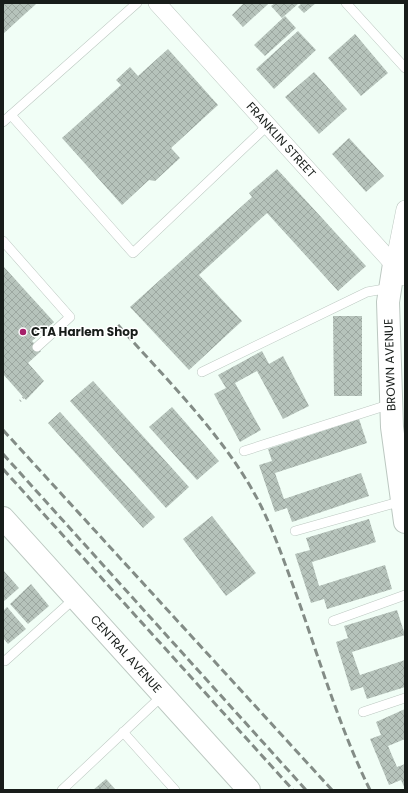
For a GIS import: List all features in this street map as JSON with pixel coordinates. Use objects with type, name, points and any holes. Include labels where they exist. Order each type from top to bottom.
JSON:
[{"type":"street","name":"FRANKLIN STREET","points":[[157,3],[399,271]]},
{"type":"street","name":"BROWN AVENUE","points":[[405,209],[399,271],[388,302],[392,427],[405,522]]},
{"type":"street","name":"CENTRAL AVENUE","points":[[8,528],[75,598],[249,790]]},
{"type":"lane","points":[[3,122],[137,3]]},
{"type":"lane","points":[[346,3],[405,68]]},
{"type":"lane","points":[[11,115],[133,253],[268,125]]},
{"type":"lane","points":[[3,241],[70,316],[37,346]]},
{"type":"lane","points":[[202,372],[367,292],[399,271]]},
{"type":"lane","points":[[244,451],[391,404]]},
{"type":"lane","points":[[295,531],[402,501]]},
{"type":"lane","points":[[333,621],[405,595]]},
{"type":"lane","points":[[5,661],[75,598]]},
{"type":"lane","points":[[62,790],[163,694]]},
{"type":"lane","points":[[363,712],[405,698]]},
{"type":"lane","points":[[123,732],[175,790]]},
{"type":"path","points":[[20,400],[24,397]]},
{"type":"building","points":[[3,3],[37,3],[3,34]]},
{"type":"building","points":[[244,3],[268,4],[243,27],[232,15]]},
{"type":"building","points":[[275,3],[299,3],[282,18],[271,6]]},
{"type":"building","points":[[302,3],[316,3],[304,13],[298,7]]},
{"type":"building","points":[[285,16],[296,28],[265,56],[254,45]]},
{"type":"building","points":[[298,31],[316,50],[274,89],[256,69]]},
{"type":"building","points":[[355,34],[388,73],[361,96],[328,58]]},
{"type":"building","points":[[168,49],[218,105],[171,148],[180,158],[155,181],[149,180],[122,205],[62,138],[121,85],[116,80],[130,67],[138,76]]},
{"type":"building","points":[[314,72],[347,109],[319,134],[285,97]]},
{"type":"building","points":[[349,138],[384,176],[366,192],[332,154]]},
{"type":"building","points":[[277,169],[366,266],[338,291],[267,213],[199,275],[242,321],[189,370],[130,307],[252,197],[249,193]]},
{"type":"building","name":"CTA Harlem Shop","points":[[3,266],[54,322],[32,341],[41,351],[28,363],[44,381],[26,400],[3,374]]},
{"type":"building","points":[[333,316],[362,316],[362,396],[334,396]]},
{"type":"building","points":[[262,351],[269,364],[283,356],[309,406],[283,419],[257,371],[235,383],[261,430],[240,442],[214,394],[226,388],[218,375]]},
{"type":"building","points":[[93,381],[189,487],[166,508],[70,401]]},
{"type":"building","points":[[172,407],[219,461],[197,480],[149,427]]},
{"type":"building","points":[[60,412],[155,517],[143,528],[48,423]]},
{"type":"building","points":[[359,419],[367,443],[275,473],[284,499],[361,473],[369,496],[292,522],[287,508],[275,512],[259,465],[272,461],[268,449]]},
{"type":"building","points":[[212,516],[256,573],[226,596],[183,539]]},
{"type":"building","points":[[369,519],[376,542],[312,562],[319,586],[385,565],[392,589],[327,609],[324,599],[311,603],[295,554],[310,550],[306,538]]},
{"type":"building","points":[[3,570],[19,588],[3,602]]},
{"type":"building","points":[[31,584],[49,606],[28,624],[10,604]]},
{"type":"building","points":[[7,607],[26,629],[8,644],[3,638],[3,611]]},
{"type":"building","points":[[397,610],[405,635],[352,652],[360,675],[405,660],[405,687],[367,699],[363,687],[351,691],[336,642],[348,638],[344,626]]},
{"type":"building","points":[[405,709],[405,739],[388,746],[397,767],[405,764],[405,789],[401,780],[389,785],[370,739],[381,735],[376,722]]},
{"type":"building","points":[[106,779],[116,790],[93,790]]},
{"type":"railway","points":[[118,325],[190,405],[224,447],[259,502],[283,557],[347,739],[370,790]]},
{"type":"railway","points":[[3,430],[332,790]]},
{"type":"railway","points":[[3,454],[306,790]]},
{"type":"railway","points":[[3,469],[293,790]]},
{"type":"place","name":"CTA Harlem Shop","points":[[23,332]]}]
